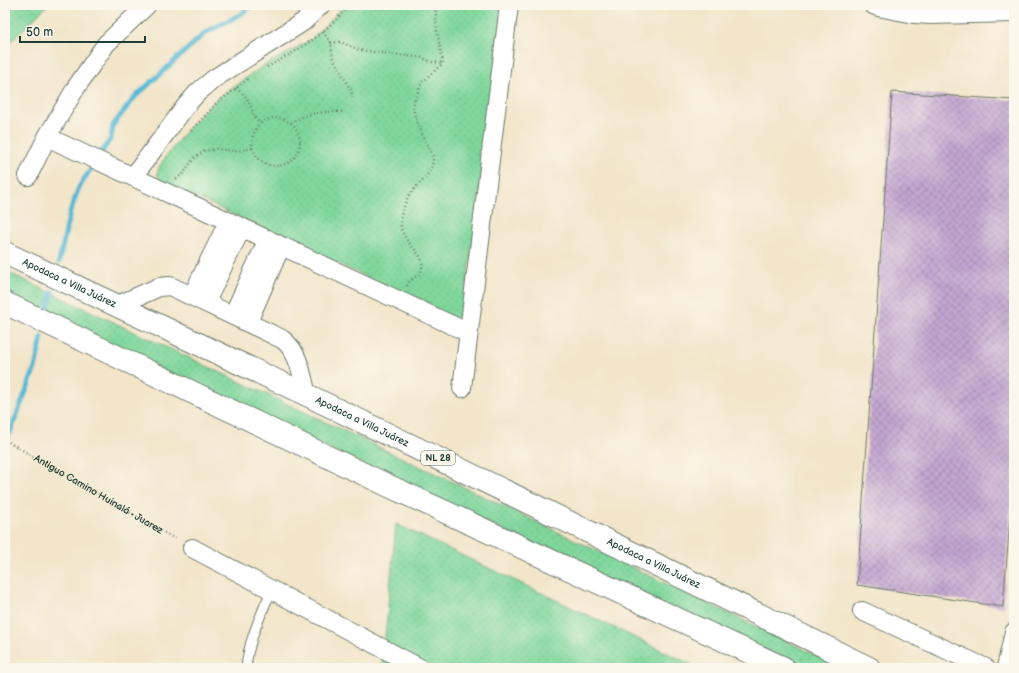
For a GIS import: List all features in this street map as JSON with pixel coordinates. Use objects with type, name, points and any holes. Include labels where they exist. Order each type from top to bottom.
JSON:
[{"type":"main road","name":"Apodaca a Villa Juárez","points":[[5,253],[307,395],[869,668]]},
{"type":"main road","points":[[5,303],[753,660],[784,668]]},
{"type":"street","points":[[28,176],[47,137],[76,86],[106,44],[147,5]]},
{"type":"street","points":[[133,177],[197,93],[215,78],[303,22],[321,5]]},
{"type":"street","points":[[462,388],[509,5]]},
{"type":"street","points":[[873,5],[878,7],[914,10],[931,15],[1014,13]]},
{"type":"street","points":[[47,137],[469,333]]},
{"type":"street","points":[[199,299],[235,224]]},
{"type":"street","points":[[241,319],[274,243]]},
{"type":"street","points":[[116,306],[159,287],[166,286],[170,286],[199,299],[282,339],[289,344],[295,352],[307,395]]},
{"type":"street","points":[[192,548],[271,591],[420,668]]},
{"type":"street","points":[[862,611],[986,668]]},
{"type":"street","points":[[1006,668],[1014,632]]},
{"type":"lane","points":[[246,668],[246,659],[258,621],[271,591]]},
{"type":"path","points":[[266,68],[299,50],[324,32],[349,5]]},
{"type":"path","points":[[435,5],[437,31],[444,64]]},
{"type":"path","points":[[324,32],[331,43],[334,58],[351,90],[353,98]]},
{"type":"path","points":[[331,43],[340,42],[359,50],[423,58],[432,62],[444,64]]},
{"type":"path","points":[[407,288],[412,279],[418,276],[423,266],[421,256],[406,241],[402,233],[400,224],[401,214],[409,195],[430,173],[433,161],[433,156],[418,125],[414,112],[414,102],[422,82],[444,64]]},
{"type":"path","points":[[187,135],[216,104],[251,77]]},
{"type":"path","points":[[236,88],[247,98],[255,118],[260,124]]},
{"type":"path","points":[[291,122],[303,116],[316,113],[331,111],[345,112]]},
{"type":"path","points":[[277,118],[291,122],[298,132],[300,144],[297,155],[283,166],[276,167],[266,164],[256,156],[252,148],[254,132],[260,124],[266,120],[277,118]]},
{"type":"path","points":[[175,181],[184,173],[193,159],[204,151],[216,149],[238,151],[252,148]]},
{"type":"path","name":"Antiguo Camino Huinalá - Juarez","points":[[5,440],[192,548]]},
{"type":"green space","points":[[5,5],[48,5],[5,47]]},
{"type":"green space","points":[[346,5],[504,5],[463,315],[457,319],[159,180],[157,174],[159,167],[167,155],[189,127],[216,99],[263,66],[310,40]]},
{"type":"green space","points":[[5,271],[843,668],[796,668],[5,295]]},
{"type":"green space","points":[[396,524],[699,668],[382,668]]},
{"type":"building","points":[[892,92],[1014,100],[1014,468],[1003,607],[857,585]]},
{"type":"waterway","points":[[59,262],[70,212],[79,187],[111,138],[113,125],[135,97],[205,33],[241,14],[253,5]]},
{"type":"waterway","points":[[48,307],[52,292]]},
{"type":"waterway","points":[[5,439],[9,435],[35,368],[42,337]]}]
